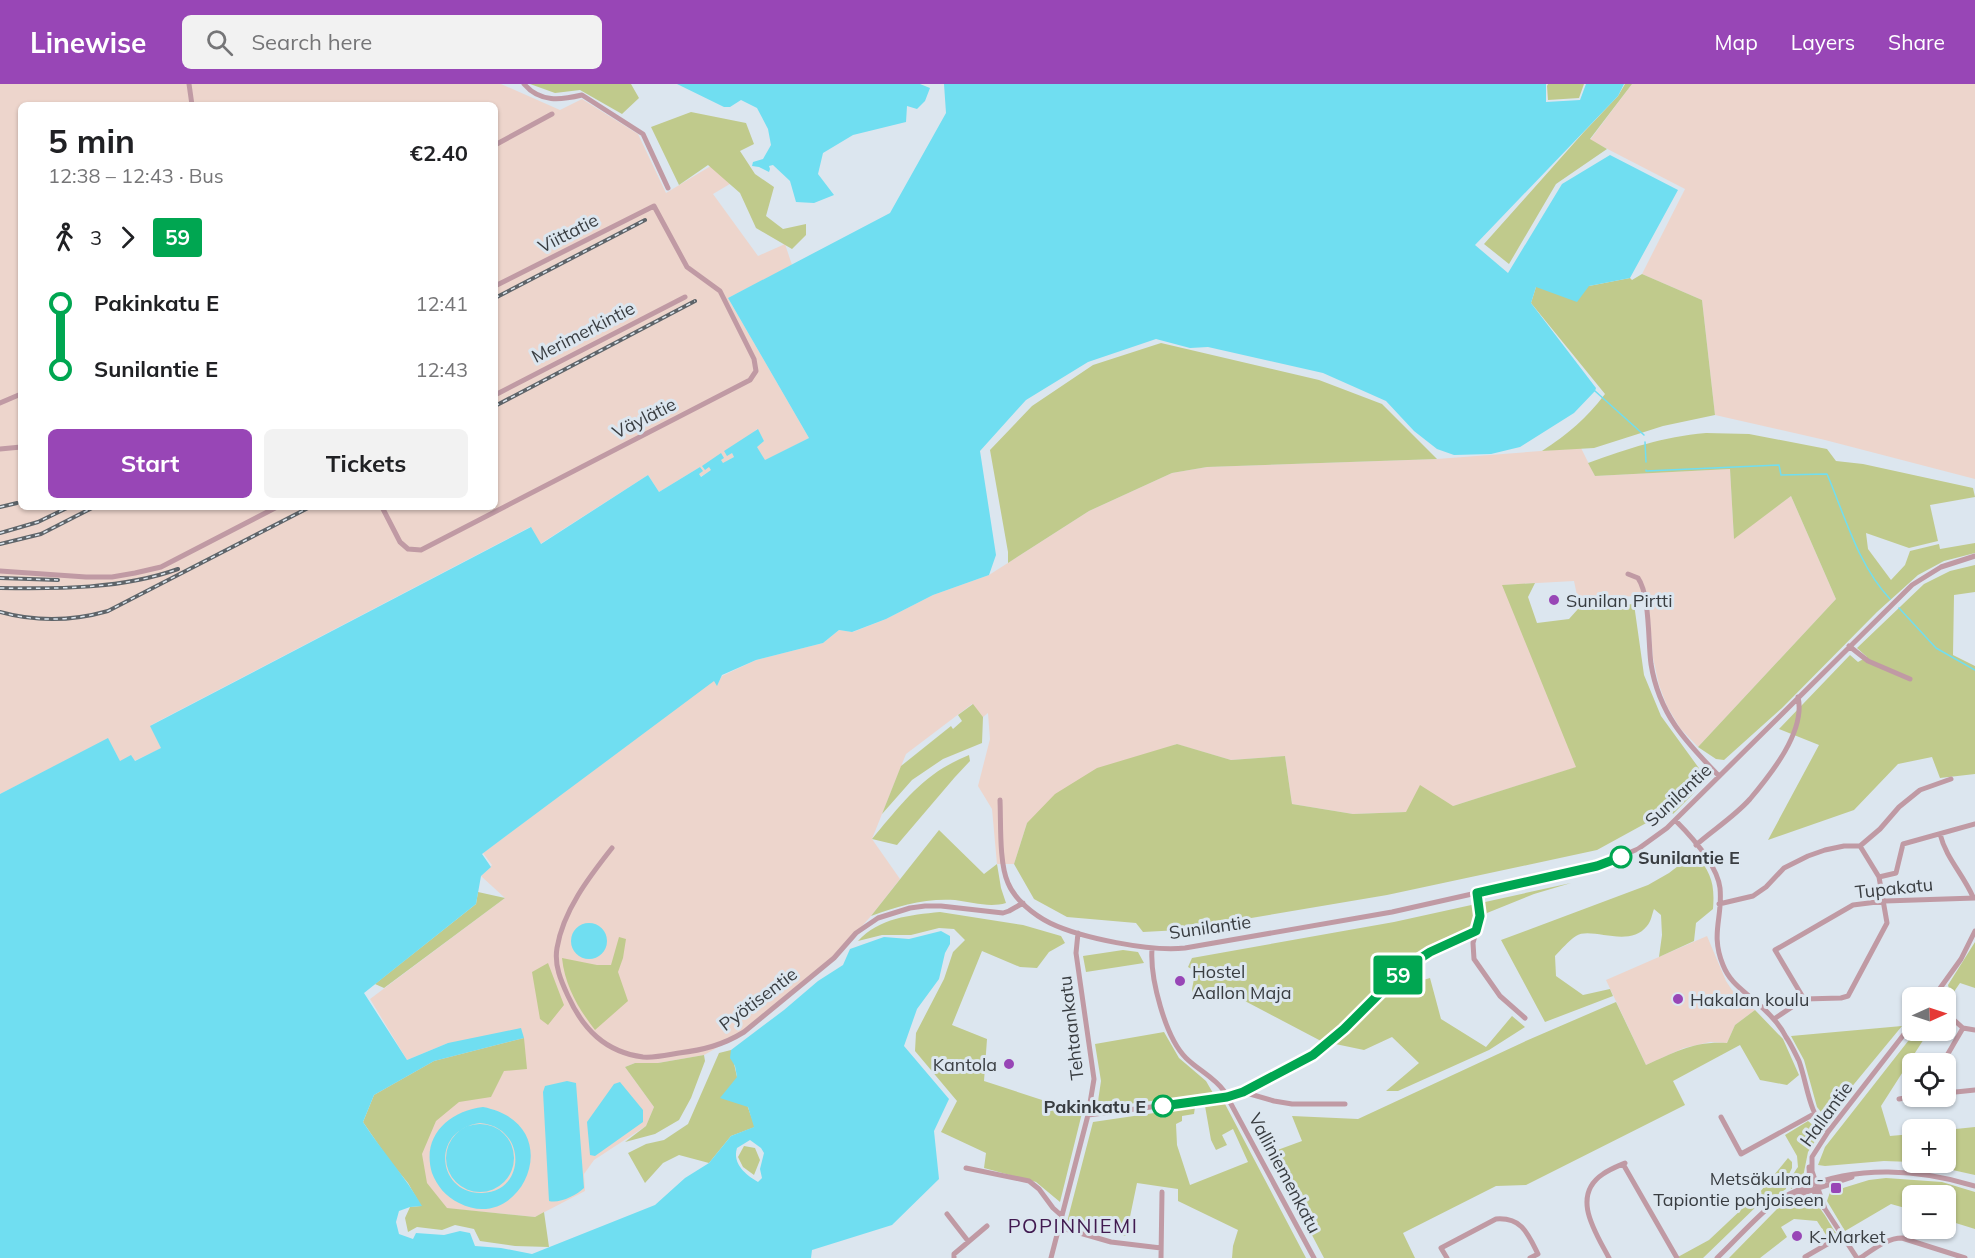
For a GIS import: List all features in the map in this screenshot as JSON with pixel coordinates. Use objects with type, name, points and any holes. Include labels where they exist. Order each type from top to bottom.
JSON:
[{"type":"street","points":[[189,84],[192,102]]},
{"type":"street","points":[[524,84],[529,90],[548,99],[562,100],[582,95],[643,134],[668,188]]},
{"type":"street","points":[[498,143],[552,114]]},
{"type":"street","name":"Viittatie","points":[[498,284],[654,206]]},
{"type":"street","name":"Väylätie","points":[[384,510],[400,542],[408,549],[421,550],[750,380],[756,371],[754,359],[720,291],[687,267],[654,206]]},
{"type":"street","name":"Merimerkintie","points":[[498,393],[685,297]]},
{"type":"street","points":[[0,403],[18,394]]},
{"type":"street","points":[[0,449],[18,447]]},
{"type":"street","points":[[0,571],[86,577],[112,577],[135,573],[161,567],[271,510]]},
{"type":"street","name":"Sunilantie","points":[[1078,933],[1152,949],[1185,948],[1392,912],[1610,862],[1638,849],[1675,820],[1919,579],[1941,567],[1975,556]]},
{"type":"street","points":[[1628,574],[1638,578],[1644,590],[1651,663],[1663,706],[1671,722],[1687,743],[1719,776]]},
{"type":"street","points":[[1849,646],[1868,662],[1910,679]]},
{"type":"street","points":[[1696,844],[1749,800],[1789,746],[1798,724],[1800,703],[1798,697]]},
{"type":"street","points":[[1719,904],[1753,896],[1766,887],[1784,868],[1808,856],[1844,846],[1860,846],[1880,829],[1899,807],[1920,790],[1951,779]]},
{"type":"street","points":[[1000,800],[1004,868],[1011,889],[1023,903],[1048,922],[1078,933]]},
{"type":"street","points":[[1675,820],[1696,844],[1718,878],[1720,889],[1716,938],[1724,968],[1734,985],[1757,1002],[1786,1035],[1798,1061],[1814,1114],[1828,1132]]},
{"type":"street","points":[[1879,877],[1896,873],[1903,844],[1975,824]]},
{"type":"street","points":[[1940,834],[1947,855],[1967,882],[1974,897]]},
{"type":"street","points":[[1774,1019],[1804,999],[1848,996],[1887,923],[1879,877],[1860,846]]},
{"type":"street","name":"Pyötisentie","points":[[612,848],[581,891],[566,918],[557,950],[558,967],[573,1006],[591,1033],[612,1048],[644,1057],[715,1047],[744,1032],[834,958],[856,933],[878,918],[925,906],[1003,912],[1010,911],[1023,903]]},
{"type":"street","points":[[1477,893],[1480,916],[1473,943],[1474,959],[1500,996],[1525,1018]]},
{"type":"street","name":"Tupakatu","points":[[1804,999],[1775,950],[1853,905],[1885,901],[1974,897]]},
{"type":"street","points":[[1088,1115],[1227,1097],[1243,1092],[1313,1055],[1344,1029],[1404,969],[1430,952],[1476,931]]},
{"type":"street","points":[[1941,987],[1961,959],[1975,931]]},
{"type":"street","name":"Tehtaankatu","points":[[1051,1258],[1088,1115],[1094,1079],[1076,953],[1078,933]]},
{"type":"street","name":"Valliniemenkatu","points":[[1152,949],[1155,977],[1169,1034],[1187,1059],[1219,1085],[1227,1097],[1314,1258]]},
{"type":"street","points":[[1956,1021],[1964,1028],[1975,1030]]},
{"type":"street","points":[[1949,1053],[1964,1028]]},
{"type":"street","name":"Hallantie","points":[[1814,1187],[1808,1172],[1812,1156],[1902,1037]]},
{"type":"street","points":[[1956,1092],[1975,1090]]},
{"type":"street","points":[[1243,1092],[1292,1104],[1345,1104]]},
{"type":"street","points":[[1721,1117],[1741,1154],[1814,1114]]},
{"type":"street","points":[[1609,1258],[1590,1222],[1587,1199],[1592,1187],[1602,1174],[1624,1163],[1675,1256],[1666,1258]]},
{"type":"street","points":[[966,1168],[1029,1181],[1062,1216]]},
{"type":"street","points":[[1717,1258],[1762,1214],[1814,1187],[1874,1173],[1918,1173],[1975,1186]]},
{"type":"street","points":[[1814,1187],[1825,1209],[1859,1258],[1894,1238],[1902,1238],[1965,1258]]},
{"type":"street","points":[[1161,1192],[1161,1258]]},
{"type":"street","points":[[947,1214],[968,1241]]},
{"type":"street","points":[[1447,1258],[1441,1248],[1496,1219],[1506,1218],[1518,1223],[1527,1231],[1538,1254],[1530,1258]]},
{"type":"street","points":[[954,1258],[954,1254],[987,1226]]},
{"type":"street","points":[[1059,1227],[1111,1242],[1161,1248]]},
{"type":"street","points":[[1805,1257],[1843,1235]]},
{"type":"shaded area","points":[[0,84],[501,84],[560,110],[582,99],[638,134],[666,193],[729,155],[750,172],[713,194],[758,256],[785,244],[792,265],[728,298],[809,438],[765,461],[756,446],[764,441],[757,429],[732,453],[734,457],[723,464],[721,460],[710,467],[712,470],[700,477],[698,474],[700,467],[659,492],[648,475],[540,544],[530,527],[151,725],[162,748],[134,761],[120,761],[108,739],[0,794]]},
{"type":"shaded area","points":[[1632,84],[1975,84],[1975,479],[1825,440],[1715,415],[1702,300],[1642,274],[1685,189],[1590,140]]},
{"type":"shaded area","points":[[1581,448],[1595,476],[1730,469],[1734,538],[1791,496],[1836,599],[1698,747],[1680,728],[1667,706],[1659,685],[1653,658],[1648,595],[1578,600],[1574,581],[1503,585],[1577,767],[1453,806],[1406,812],[1353,814],[1292,804],[1285,756],[1231,760],[1176,744],[1027,823],[1014,864],[997,864],[992,809],[978,786],[990,739],[988,713],[983,717],[972,704],[906,754],[872,839],[900,879],[871,916],[834,958],[731,1040],[704,1055],[658,1063],[635,1063],[625,1067],[654,1107],[646,1126],[594,1160],[584,1174],[585,1191],[535,1217],[422,1206],[374,1095],[448,1043],[407,1060],[370,999],[505,898],[481,876],[492,865],[483,853],[714,680],[717,685],[722,676],[756,660],[823,643],[839,630],[853,632],[886,619],[933,595],[989,575],[1089,511],[1172,473],[1207,467],[1437,459]]},
{"type":"shaded area","name":"Hakalan koulu","points":[[1707,936],[1726,981],[1732,990],[1755,1010],[1735,1025],[1727,1043],[1710,1042],[1684,1048],[1646,1065],[1606,980]]},
{"type":"green space","points":[[530,84],[631,84],[639,98],[622,114],[580,90],[555,93]]},
{"type":"green space","points":[[1548,84],[1584,84],[1579,98],[1548,100]]},
{"type":"green space","points":[[1625,84],[1632,84],[1590,139],[1607,149],[1556,184],[1509,264],[1484,244],[1618,96]]},
{"type":"green space","points":[[691,112],[746,123],[754,144],[740,151],[755,174],[774,187],[766,216],[783,229],[806,224],[806,235],[792,249],[756,228],[740,193],[708,165],[679,185],[651,127]]},
{"type":"green space","points":[[1642,274],[1702,300],[1715,415],[1663,426],[1594,448],[1542,451],[1576,426],[1605,394],[1531,303],[1536,287],[1589,286],[1630,278],[1632,280]]},
{"type":"green space","points":[[1161,343],[1319,380],[1382,404],[1437,459],[1207,467],[1172,473],[1089,511],[1008,563],[990,450],[1032,406],[1093,365]]},
{"type":"green space","points":[[1706,433],[1749,434],[1827,449],[1836,461],[1863,464],[1973,488],[1975,497],[1930,505],[1938,541],[1909,548],[1866,533],[1868,549],[1891,580],[1905,565],[1910,551],[1939,544],[1940,549],[1975,543],[1975,553],[1944,561],[1918,575],[1877,612],[1782,708],[1724,760],[1716,759],[1698,747],[1836,599],[1791,496],[1734,539],[1730,469],[1595,476],[1588,463],[1646,444]]},
{"type":"green space","points":[[1975,565],[1975,592],[1954,595],[1953,655],[1975,666],[1975,774],[1940,778],[1932,757],[1898,764],[1854,810],[1768,840],[1819,745],[1779,729],[1850,655],[1858,662],[1867,657],[1857,648],[1924,584],[1950,571]]},
{"type":"green space","points":[[1535,583],[1528,597],[1537,623],[1569,619],[1578,609],[1634,604],[1644,675],[1661,716],[1701,771],[1703,778],[1694,793],[1673,814],[1670,810],[1597,850],[1387,895],[1180,930],[1143,932],[1136,923],[1067,917],[1034,899],[1014,864],[1027,823],[1055,794],[1097,768],[1177,744],[1231,760],[1285,756],[1292,804],[1353,814],[1406,812],[1420,785],[1453,806],[1576,767],[1502,585]]},
{"type":"green space","points":[[973,704],[983,717],[982,743],[943,759],[912,780],[882,814],[901,766],[951,726],[953,729],[962,721],[958,715]]},
{"type":"green space","points":[[969,755],[970,761],[897,845],[872,839],[905,800],[923,783],[943,768]]},
{"type":"green space","points":[[939,830],[984,874],[997,864],[1006,903],[987,905],[955,900],[933,900],[902,906],[871,916]]},
{"type":"green space","points":[[1695,853],[1711,879],[1713,909],[1696,923],[1694,941],[1659,957],[1662,935],[1661,915],[1654,909],[1647,926],[1639,933],[1621,937],[1591,933],[1576,936],[1555,956],[1556,976],[1583,995],[1610,989],[1613,996],[1545,1022],[1501,940],[1648,885],[1669,873]]},
{"type":"green space","points":[[1571,883],[1534,894],[1487,913],[1479,935],[1399,967],[1406,985],[1430,978],[1441,1019],[1486,1047],[1512,1016],[1525,1027],[1489,1050],[1398,1091],[1386,1091],[1419,1063],[1392,1037],[1364,1050],[1321,1041],[1224,990],[1193,996],[1195,974],[1200,974],[1188,967],[1192,958],[1394,922]]},
{"type":"green space","points":[[478,892],[505,898],[384,988],[375,984],[476,904]]},
{"type":"green space","points":[[940,912],[1023,925],[1061,936],[1065,943],[1049,952],[1037,968],[1020,967],[982,951],[952,1025],[987,1039],[984,1081],[1082,1113],[1060,1202],[1036,1182],[984,1168],[986,1153],[941,1132],[957,1101],[915,1051],[916,1033],[944,979],[953,952],[965,940],[954,929],[939,928],[911,935],[882,935],[858,941],[875,927],[896,919]]},
{"type":"green space","points":[[619,937],[626,939],[618,972],[628,1001],[595,1030],[573,996],[562,958],[597,965],[611,965]]},
{"type":"green space","points":[[1975,942],[1975,988],[1960,983],[1956,989],[1948,985]]},
{"type":"green space","points":[[1123,950],[1138,952],[1144,963],[1086,972],[1083,956]]},
{"type":"green space","points":[[548,963],[564,1005],[548,1025],[540,1019],[532,972]]},
{"type":"green space","points":[[1616,1002],[1646,1065],[1694,1046],[1727,1043],[1735,1025],[1755,1010],[1783,1039],[1799,1075],[1787,1085],[1760,1080],[1740,1045],[1673,1081],[1685,1105],[1526,1185],[1496,1186],[1403,1233],[1415,1258],[1324,1258],[1269,1153],[1302,1141],[1292,1116],[1358,1119]]},
{"type":"green space","points":[[1902,1026],[1826,1118],[1817,1107],[1804,1060],[1791,1036]]},
{"type":"green space","points":[[1164,1032],[1179,1058],[1206,1081],[1213,1093],[1097,1108],[1101,1081],[1095,1044]]},
{"type":"green space","points":[[524,1038],[527,1069],[504,1071],[491,1097],[459,1102],[436,1121],[422,1154],[427,1183],[447,1208],[535,1217],[544,1212],[549,1247],[515,1246],[480,1241],[474,1229],[455,1225],[442,1230],[417,1227],[408,1232],[405,1218],[410,1207],[421,1206],[408,1183],[363,1122],[374,1095],[434,1061]]},
{"type":"green space","points":[[1908,1041],[1923,1041],[1915,1053],[1902,1053],[1902,1073],[1881,1106],[1890,1136],[1902,1135],[1902,1162],[1818,1165],[1825,1147]]},
{"type":"green space","points":[[731,1050],[737,1077],[755,1127],[731,1136],[709,1163],[679,1155],[663,1163],[645,1183],[628,1153],[646,1144],[664,1140],[688,1124],[719,1053]]},
{"type":"green space","points":[[704,1055],[705,1061],[691,1098],[679,1120],[655,1134],[625,1142],[646,1126],[654,1107],[625,1067],[635,1063],[658,1063]]},
{"type":"green space","points":[[1225,1104],[1306,1258],[1232,1258],[1238,1230],[1178,1201],[1178,1189],[1137,1183],[1126,1236],[1067,1222],[1093,1122],[1195,1107],[1194,1114],[1182,1116],[1182,1121],[1176,1124],[1177,1145],[1190,1185],[1248,1162],[1233,1129],[1222,1135],[1227,1145],[1216,1150],[1211,1140],[1205,1106]]},
{"type":"green space","points":[[1808,1121],[1819,1135],[1808,1152],[1802,1182],[1791,1189],[1791,1180],[1798,1167],[1797,1156],[1785,1135]]},
{"type":"green space","points":[[1975,1127],[1975,1175],[1956,1171],[1956,1129]]},
{"type":"green space","points":[[744,1146],[755,1148],[760,1160],[754,1175],[743,1167],[738,1157]]},
{"type":"green space","points":[[1788,1158],[1792,1162],[1792,1168],[1787,1178],[1786,1189],[1765,1203],[1760,1203],[1703,1258],[1676,1258],[1709,1240],[1760,1192]]},
{"type":"green space","points":[[1886,1178],[1942,1182],[1952,1185],[1902,1185],[1902,1207],[1891,1204],[1845,1231],[1827,1201],[1830,1192],[1869,1180]]},
{"type":"green space","points":[[1956,1186],[1975,1192],[1975,1229],[1956,1223]]},
{"type":"green space","points":[[1805,1198],[1819,1207],[1836,1233],[1828,1238],[1817,1221],[1794,1219],[1781,1227],[1787,1237],[1760,1258],[1729,1258],[1777,1209]]},
{"type":"water","points":[[677,84],[920,84],[930,88],[925,101],[917,109],[907,106],[906,122],[853,135],[823,153],[818,174],[834,195],[814,203],[796,202],[790,181],[773,165],[769,166],[769,172],[752,166],[753,162],[763,159],[771,145],[768,129],[757,108],[741,100],[730,107],[724,107]]},
{"type":"water","points":[[944,84],[1546,84],[1546,102],[1580,100],[1586,84],[1624,84],[1618,96],[1475,245],[1508,273],[1562,184],[1610,155],[1678,190],[1630,278],[1589,286],[1577,302],[1536,287],[1531,303],[1596,388],[1574,413],[1520,447],[1491,454],[1454,455],[1437,449],[1414,431],[1386,401],[1323,373],[1208,347],[1190,348],[1156,339],[1088,362],[1026,400],[980,451],[996,555],[989,575],[933,595],[886,619],[852,632],[839,630],[823,643],[756,660],[722,675],[717,686],[714,681],[482,854],[491,867],[481,876],[476,904],[364,993],[407,1060],[448,1043],[521,1028],[524,1038],[434,1061],[374,1095],[363,1122],[422,1206],[399,1211],[396,1222],[399,1234],[413,1239],[416,1233],[444,1235],[460,1231],[470,1233],[475,1246],[532,1254],[655,1205],[685,1178],[709,1163],[731,1136],[754,1127],[748,1107],[720,1098],[737,1077],[735,1066],[730,1058],[731,1050],[818,981],[843,965],[850,949],[884,937],[909,939],[941,931],[950,936],[950,944],[945,953],[939,979],[917,1009],[904,1046],[949,1099],[934,1131],[939,1179],[892,1225],[812,1250],[811,1258],[0,1258],[0,794],[108,738],[120,761],[131,755],[135,761],[161,748],[150,726],[531,527],[541,544],[648,475],[659,492],[700,467],[703,471],[699,474],[701,477],[711,470],[709,467],[705,470],[702,466],[721,453],[724,458],[721,460],[723,463],[734,457],[732,453],[727,456],[724,451],[758,429],[764,441],[757,447],[765,460],[809,438],[728,298],[890,213],[946,113]],"holes":[[[750,1140],[764,1153],[760,1169],[762,1178],[758,1182],[741,1168],[736,1154],[737,1148]]]},
{"type":"water","points":[[589,923],[602,928],[607,941],[602,954],[589,959],[576,954],[571,941],[576,928]]},
{"type":"water","points":[[567,1081],[576,1083],[584,1188],[568,1198],[553,1202],[549,1201],[543,1092],[545,1086]]},
{"type":"water","points":[[620,1082],[643,1110],[643,1122],[595,1156],[590,1155],[587,1122],[614,1084]]},
{"type":"water","points":[[483,1107],[510,1117],[525,1134],[531,1154],[528,1174],[517,1192],[502,1204],[482,1209],[454,1201],[446,1194],[434,1178],[430,1160],[434,1137],[441,1128],[449,1120],[471,1109]],"holes":[[[480,1123],[496,1127],[507,1136],[513,1147],[515,1160],[513,1172],[507,1183],[496,1190],[481,1193],[466,1190],[455,1183],[448,1173],[445,1161],[447,1148],[453,1137],[464,1128]]]},
{"type":"water","points":[[480,1124],[493,1127],[504,1134],[511,1145],[514,1158],[511,1171],[504,1182],[493,1189],[480,1192],[467,1189],[456,1182],[449,1171],[446,1158],[449,1145],[456,1134],[467,1127]]},
{"type":"waterway","points":[[1595,391],[1644,435]]},
{"type":"waterway","points":[[1645,442],[1646,462]]},
{"type":"waterway","points":[[1646,470],[1779,465],[1781,475],[1827,474],[1861,556],[1879,586],[1890,599]]},
{"type":"waterway","points":[[1899,608],[1936,648],[1975,670]]},
{"type":"railway","points":[[498,296],[645,220]]},
{"type":"railway","points":[[498,404],[695,301]]},
{"type":"railway","points":[[0,507],[17,503]]},
{"type":"railway","points":[[0,533],[38,522],[63,510]]},
{"type":"railway","points":[[0,544],[41,534],[88,510]]},
{"type":"railway","points":[[0,612],[54,619],[81,617],[108,611],[304,510]]},
{"type":"railway","points":[[0,588],[67,588],[113,584],[157,576],[178,569]]},
{"type":"railway","points":[[0,578],[58,580]]},
{"type":"bus line","name":"59","points":[[1163,1106],[1227,1097],[1243,1092],[1313,1055],[1344,1029],[1404,969],[1430,952],[1476,931],[1480,916],[1477,893],[1597,866],[1621,857]]},
{"type":"place","name":"Sunilan Pirtti","points":[[1554,600]]},
{"type":"place","name":"Sunilantie E","points":[[1621,857]]},
{"type":"place","name":"Hostel Aallon Maja","points":[[1180,981]]},
{"type":"place","name":"Hakalan koulu","points":[[1678,999]]},
{"type":"place","name":"Kantola","points":[[1009,1064]]},
{"type":"place","name":"Pakinkatu E","points":[[1163,1106]]},
{"type":"place","name":"Metsäkulma - Tapiontie pohjoiseen","points":[[1836,1188]]},
{"type":"place","name":"K-Market","points":[[1797,1236]]},
{"type":"district","name":"POPINNIEMI","points":[[1073,1225]]}]
